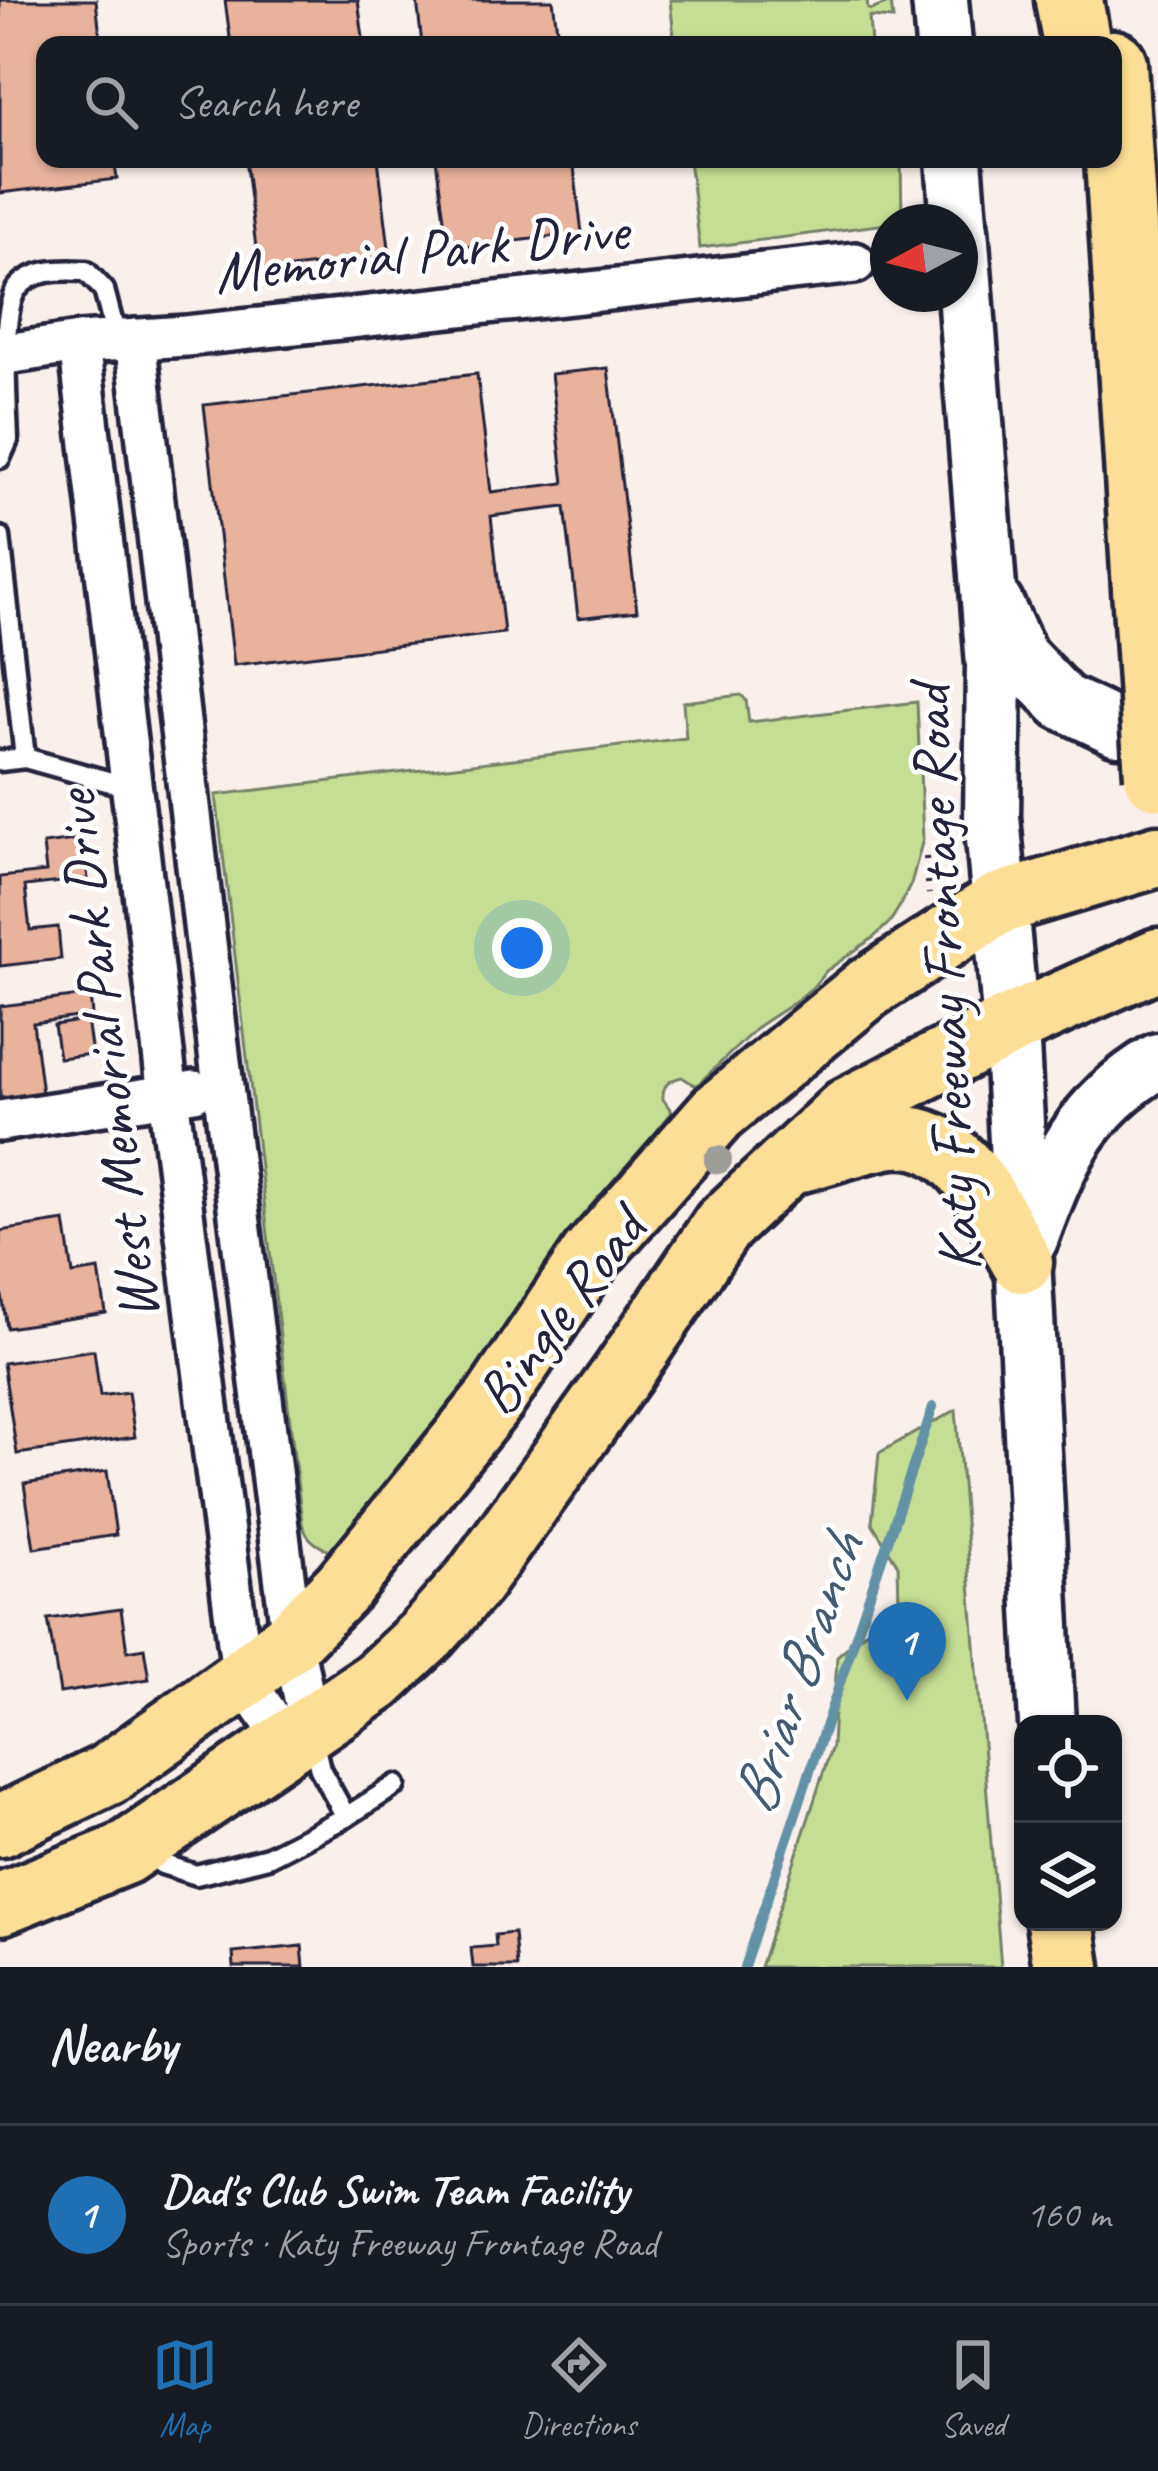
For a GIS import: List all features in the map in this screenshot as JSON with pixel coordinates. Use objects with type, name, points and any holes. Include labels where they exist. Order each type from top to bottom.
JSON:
[{"type":"highway","points":[[1069,0],[1075,36]]},
{"type":"highway","points":[[1109,0],[1111,36]]},
{"type":"highway","points":[[1099,168],[1131,344]]},
{"type":"highway","points":[[1120,168],[1158,776]]},
{"type":"highway","points":[[1060,1931],[1064,1967]]},
{"type":"main road","points":[[940,0],[943,36]]},
{"type":"main road","name":"Katy Freeway Frontage Road","points":[[955,168],[958,204]]},
{"type":"main road","name":"Katy Freeway Frontage Road","points":[[967,312],[994,665],[992,817],[1010,1025],[1047,1715]]},
{"type":"main road","points":[[989,591],[1020,657],[1063,702],[1118,728],[1158,725]]},
{"type":"main road","name":"Bingle Road","points":[[0,1826],[106,1775],[292,1639],[343,1587],[495,1399],[591,1256],[717,1113],[868,988],[998,904],[1158,856]]},
{"type":"main road","name":"Bingle Road","points":[[0,1904],[124,1854],[305,1746],[377,1681],[473,1582],[722,1225],[848,1108],[1010,1025],[1158,959]]},
{"type":"main road","points":[[1022,1262],[1055,1171],[1076,1134],[1134,1076],[1158,1061]]},
{"type":"main road","points":[[787,1165],[897,1136],[927,1142],[969,1172],[1022,1262]]},
{"type":"main road","points":[[495,1399],[568,1451]]},
{"type":"street","name":"Memorial Park Drive","points":[[3,355],[855,263]]},
{"type":"street","name":"West Memorial Park Drive","points":[[110,341],[186,782],[305,1746]]},
{"type":"street","name":"West Memorial Park Drive","points":[[110,341],[133,788],[243,1678],[305,1746]]},
{"type":"street","points":[[133,788],[186,782]]},
{"type":"street","points":[[0,1121],[223,1087]]},
{"type":"lane","points":[[0,458],[8,440],[3,355],[7,309],[17,287],[57,269],[86,272],[104,290],[110,341]]},
{"type":"lane","points":[[0,537],[25,758]]},
{"type":"lane","points":[[0,761],[25,758],[133,788]]},
{"type":"lane","points":[[305,1746],[346,1817]]},
{"type":"lane","points":[[145,1839],[162,1864],[196,1875],[268,1857],[396,1785]]},
{"type":"path","points":[[926,856],[930,897]]},
{"type":"green space","points":[[670,0],[867,0],[871,10],[891,2],[893,19],[869,17],[870,36],[674,36]]},
{"type":"green space","points":[[690,168],[901,168],[902,204],[870,204],[870,226],[700,248]]},
{"type":"green space","points":[[741,695],[749,722],[917,702],[923,839],[911,884],[890,922],[826,971],[795,1002],[760,1025],[696,1086],[682,1077],[667,1084],[663,1099],[672,1112],[601,1202],[482,1376],[338,1554],[326,1549],[311,1539],[302,1523],[216,795],[686,738],[683,702]]},
{"type":"green space","points":[[956,1410],[1001,1967],[760,1967],[832,1746],[837,1656],[899,1603],[898,1565],[872,1523],[879,1453]]},
{"type":"building","points":[[0,0],[96,0],[100,36],[36,36],[36,168],[115,168],[117,179],[0,193]]},
{"type":"building","points":[[225,0],[358,0],[363,36],[230,36]]},
{"type":"building","points":[[417,0],[553,0],[558,36],[421,36]]},
{"type":"building","points":[[246,168],[379,168],[390,256],[259,272]]},
{"type":"building","points":[[437,168],[574,168],[582,233],[448,249]]},
{"type":"building","points":[[608,368],[637,611],[578,618],[565,507],[491,516],[504,633],[234,665],[204,405],[477,374],[491,492],[564,483],[551,374]]},
{"type":"building","points":[[83,839],[88,879],[25,886],[30,930],[58,927],[61,959],[0,966],[0,877],[46,872],[43,844]]},
{"type":"building","points":[[90,995],[92,1015],[33,1023],[42,1093],[0,1099],[0,1006]]},
{"type":"building","points":[[87,1020],[92,1054],[59,1058],[54,1025]]},
{"type":"building","points":[[65,1221],[73,1274],[99,1270],[106,1313],[7,1328],[0,1283],[0,1231]]},
{"type":"building","points":[[94,1350],[100,1396],[128,1392],[135,1437],[17,1454],[3,1363]]},
{"type":"building","points":[[107,1471],[116,1535],[34,1548],[24,1484]]},
{"type":"building","points":[[121,1609],[127,1651],[144,1648],[149,1679],[60,1693],[48,1619]]},
{"type":"building","points":[[514,1933],[517,1967],[473,1967],[471,1948],[496,1946],[495,1935]]},
{"type":"building","points":[[302,1946],[304,1967],[234,1967],[233,1953]]},
{"type":"waterway","name":"Briar Branch","points":[[744,1967],[933,1407]]},
{"type":"place","name":"Dad's Club Swim Team Facility","points":[[907,1701]]}]
